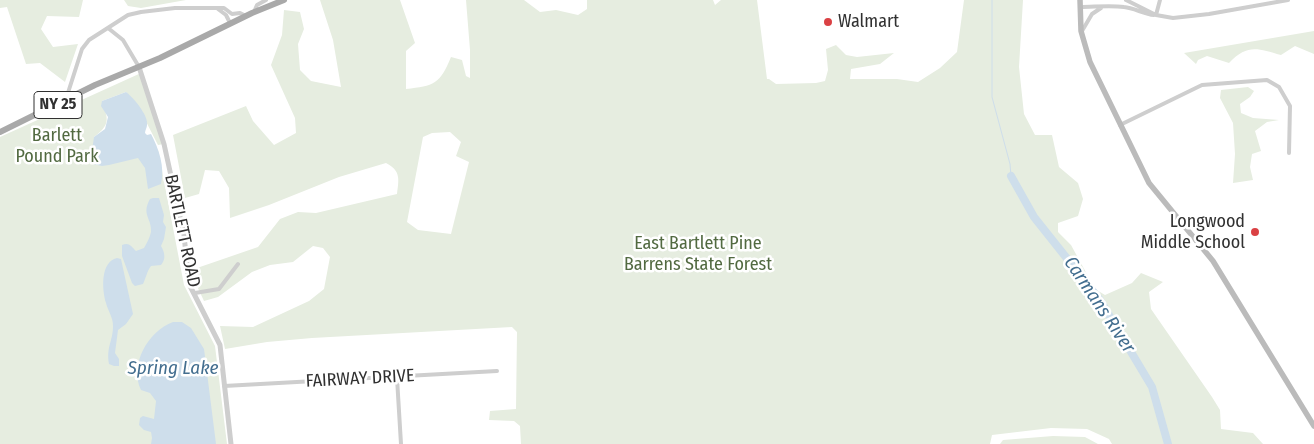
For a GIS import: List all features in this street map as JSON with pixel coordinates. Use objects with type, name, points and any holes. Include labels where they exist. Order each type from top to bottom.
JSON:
[{"type":"main road","name":"NY 25","points":[[0,132],[95,85],[139,67],[282,0]]},
{"type":"main road","points":[[1080,0],[1082,33],[1090,62],[1149,182],[1217,268],[1314,426]]},
{"type":"street","points":[[254,12],[257,5],[266,0]]},
{"type":"street","points":[[1126,0],[1156,15]]},
{"type":"street","points":[[1156,15],[1160,0]]},
{"type":"street","points":[[1252,0],[1253,6]]},
{"type":"street","points":[[1080,7],[1128,7],[1149,14],[1173,18],[1288,0]]},
{"type":"street","points":[[1082,33],[1092,14],[1102,7]]},
{"type":"street","points":[[65,101],[71,77],[82,48],[89,40],[128,15],[175,8],[224,8],[232,14],[240,13],[246,16]]},
{"type":"street","points":[[218,9],[226,15],[230,23]]},
{"type":"street","name":"BARTLETT ROAD","points":[[108,28],[123,40],[139,67],[164,144],[184,235],[189,284],[220,345],[231,444]]},
{"type":"street","points":[[1120,125],[1202,85],[1268,80],[1279,87],[1290,106],[1289,153]]},
{"type":"street","points":[[195,293],[219,290],[238,264]]},
{"type":"street","name":"FAIRWAY DRIVE","points":[[224,386],[497,372]]},
{"type":"street","points":[[397,378],[402,444]]},
{"type":"green space","points":[[0,0],[83,0],[79,17],[47,16],[41,29],[53,47],[78,44],[65,82],[40,63],[26,64],[7,7],[0,8]]},
{"type":"green space","points":[[124,0],[186,0],[141,8],[128,6]]},
{"type":"green space","name":"East Bartlett Pine Barrens State Forest","points":[[320,0],[400,0],[415,43],[406,51],[406,89],[423,87],[435,82],[443,73],[451,57],[462,60],[466,76],[470,78],[466,0],[524,0],[540,12],[556,10],[578,15],[587,9],[587,0],[713,0],[715,5],[721,0],[757,0],[767,79],[776,84],[825,81],[828,70],[826,49],[836,45],[846,55],[857,57],[894,53],[880,64],[851,69],[850,79],[897,79],[918,82],[940,68],[957,52],[964,0],[1023,0],[1019,67],[1024,114],[1035,135],[1052,135],[1059,167],[1078,183],[1083,199],[1078,216],[1058,223],[1058,232],[1071,245],[1095,289],[1105,295],[1132,283],[1141,273],[1163,282],[1149,292],[1151,309],[1220,410],[1221,429],[1253,433],[1263,444],[1112,444],[1109,439],[1087,429],[1051,428],[992,435],[990,444],[521,444],[520,426],[514,421],[489,420],[490,411],[516,409],[517,332],[512,327],[312,338],[267,342],[225,349],[220,326],[253,327],[309,301],[324,289],[330,257],[323,248],[313,246],[293,262],[270,265],[252,272],[218,297],[204,301],[196,284],[197,268],[258,247],[280,219],[298,212],[316,213],[397,194],[398,176],[397,172],[386,163],[339,177],[269,205],[230,218],[229,188],[219,171],[205,170],[199,194],[185,198],[173,135],[246,106],[253,121],[274,145],[296,133],[295,118],[271,65],[282,35],[284,10],[300,12],[304,29],[298,44],[300,70],[311,81],[341,87],[333,40]],"holes":[[[450,132],[461,142],[456,156],[469,162],[451,234],[418,230],[407,222],[423,137],[432,133]]]},
{"type":"green space","points":[[1314,31],[1314,54],[1295,46],[1281,55],[1253,49],[1241,53],[1229,63],[1207,56],[1198,60],[1196,64],[1184,53]]},
{"type":"green space","name":"Barlett Pound Park","points":[[141,73],[164,144],[158,145],[137,104],[126,92],[102,101],[107,121],[106,125],[94,137],[158,150],[184,285],[215,346],[227,444],[0,444],[0,137]]},
{"type":"green space","points":[[1248,87],[1254,91],[1250,97],[1240,104],[1241,113],[1253,118],[1279,120],[1267,122],[1255,131],[1261,151],[1252,154],[1250,167],[1253,180],[1233,183],[1235,154],[1233,123],[1220,98],[1221,90]]},
{"type":"green space","points":[[1053,436],[1085,437],[1098,444],[1000,444],[1003,440]]},
{"type":"water","points":[[126,92],[136,102],[146,117],[147,126],[145,133],[147,135],[151,134],[160,158],[161,184],[148,189],[145,168],[138,158],[102,166],[93,164],[91,157],[94,137],[105,129],[108,117],[101,106],[102,101]]},
{"type":"water","points":[[159,198],[164,215],[163,222],[166,227],[161,246],[164,254],[163,263],[151,266],[143,284],[135,286],[132,283],[122,256],[122,245],[128,244],[136,251],[144,248],[151,232],[146,209],[150,199]]},
{"type":"water","points":[[117,258],[121,259],[133,314],[126,324],[118,330],[115,353],[119,359],[119,366],[114,366],[109,364],[108,353],[113,323],[107,306],[103,284],[108,265]]},
{"type":"water","name":"Spring Lake","points":[[173,322],[182,322],[191,328],[204,349],[216,444],[151,444],[151,432],[144,430],[139,425],[140,418],[143,416],[154,419],[156,401],[150,393],[141,390],[137,370],[139,360],[143,350],[156,333],[164,326]]},
{"type":"waterway","points":[[992,0],[992,97],[1010,164],[1011,176]]},
{"type":"waterway","name":"Carmans River","points":[[1011,176],[1034,217],[1100,300],[1152,387],[1168,444]]},
{"type":"place","name":"Walmart","points":[[828,22]]},
{"type":"place","name":"Longwood Middle School","points":[[1255,232]]}]
